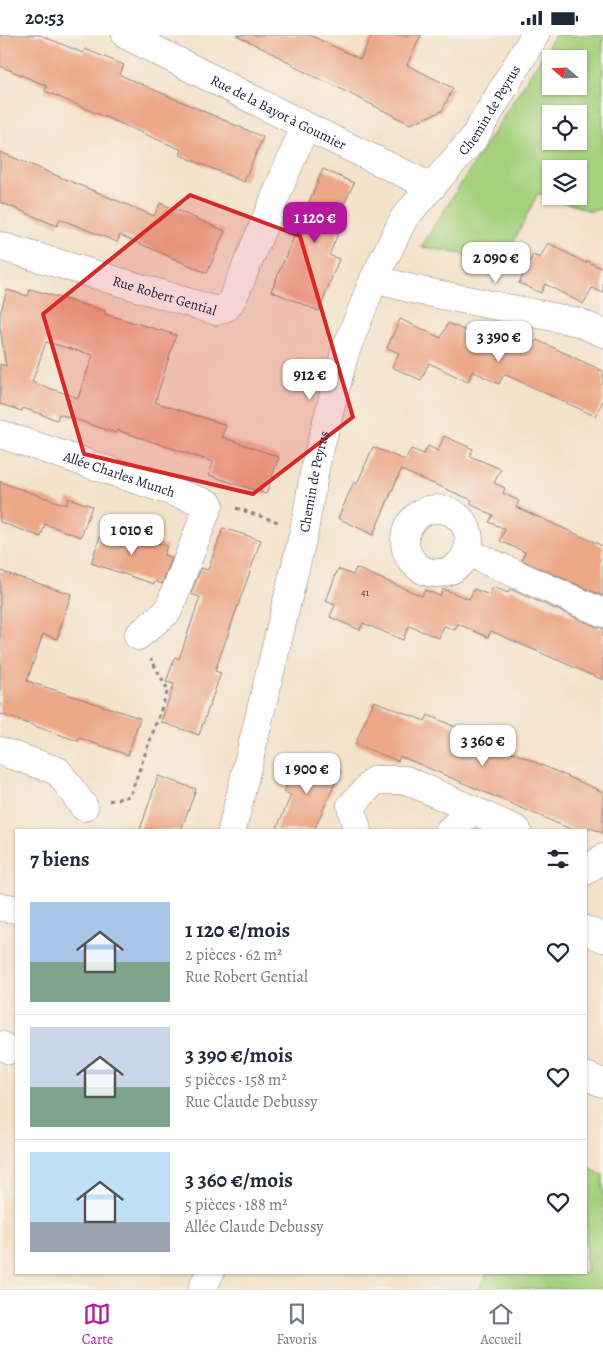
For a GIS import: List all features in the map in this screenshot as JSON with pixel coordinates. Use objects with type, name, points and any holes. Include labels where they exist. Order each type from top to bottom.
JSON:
[{"type":"street","name":"Rue de la Bayot à Goumier","points":[[126,35],[305,126],[432,187]]},
{"type":"street","name":"Chemin de Peyrus","points":[[232,829],[304,531],[316,463],[345,352],[374,279],[404,218],[473,139],[534,35]]},
{"type":"street","name":"Rue Robert Gential","points":[[0,246],[217,311],[227,307],[233,299],[305,126]]},
{"type":"street","points":[[374,279],[416,290],[578,323],[603,333]]},
{"type":"street","name":"Allée Charles Munch","points":[[0,434],[209,504]]},
{"type":"street","points":[[138,636],[168,611],[209,504]]},
{"type":"street","points":[[466,552],[603,613]]},
{"type":"street","points":[[0,751],[58,771],[84,807]]},
{"type":"street","points":[[357,829],[351,806],[375,780],[406,780],[515,829]]},
{"type":"street","points":[[451,829],[473,810]]},
{"type":"street","points":[[0,907],[15,909]]},
{"type":"street","points":[[587,930],[603,938]]},
{"type":"street","points":[[587,1076],[603,1083]]},
{"type":"street","points":[[202,1289],[210,1274]]},
{"type":"path","points":[[209,504],[230,506],[304,531]]},
{"type":"path","points":[[84,807],[130,796],[168,690],[138,636]]},
{"type":"highlighted area","points":[[190,195],[300,236],[353,417],[253,494],[84,454],[43,314]]},
{"type":"green space","points":[[555,35],[603,35],[603,209],[590,211],[573,205],[587,205],[587,160],[542,160],[542,194],[538,193],[504,261],[421,247],[542,56],[542,95],[588,95],[588,50],[546,50]]},
{"type":"green space","points":[[587,1167],[603,1175],[603,1289],[479,1289],[486,1274],[587,1274]]},
{"type":"building","points":[[0,35],[40,35],[83,53],[85,49],[124,65],[120,75],[263,137],[244,182],[180,155],[182,150],[45,91],[47,86],[0,66]]},
{"type":"building","points":[[236,35],[310,35],[360,59],[372,35],[421,35],[407,65],[453,88],[442,111],[410,124],[293,66],[293,64]]},
{"type":"building","points":[[0,152],[154,216],[160,203],[225,231],[207,273],[120,235],[117,242],[60,219],[57,226],[0,202]]},
{"type":"building","points":[[323,169],[354,183],[340,213],[346,215],[329,255],[339,259],[319,311],[271,291]]},
{"type":"building","points":[[548,243],[586,263],[587,261],[603,269],[603,293],[592,288],[583,304],[545,284],[541,293],[519,283],[533,255],[540,258]]},
{"type":"building","points":[[30,289],[105,311],[105,314],[176,335],[155,402],[226,425],[222,437],[279,457],[266,494],[209,475],[213,462],[117,430],[116,433],[59,414],[57,420],[23,408],[22,411],[0,404],[0,364],[6,366],[0,328],[0,314],[7,290],[28,296]],"holes":[[[46,342],[93,355],[78,398],[32,382]]]},
{"type":"building","points":[[400,319],[441,338],[448,323],[502,346],[508,334],[534,345],[537,340],[603,371],[603,401],[595,416],[504,374],[499,384],[472,371],[468,382],[429,363],[421,380],[392,367],[399,353],[387,348]]},
{"type":"building","points":[[444,436],[473,449],[470,456],[501,469],[494,483],[505,488],[503,493],[519,501],[516,507],[603,546],[603,596],[522,560],[525,552],[500,541],[505,529],[489,522],[493,515],[470,504],[472,500],[401,470],[373,535],[338,518],[354,482],[357,484],[373,447],[405,460],[411,449],[424,454],[428,446],[438,451]]},
{"type":"building","points":[[0,482],[66,505],[68,498],[92,506],[81,537],[45,524],[41,537],[0,522]]},
{"type":"building","points":[[104,525],[167,546],[164,555],[172,558],[162,584],[155,581],[154,584],[91,563]]},
{"type":"building","points":[[223,528],[261,540],[215,671],[221,673],[199,735],[161,722],[174,684],[166,682],[175,657],[179,659],[200,597],[191,594],[201,568],[208,570]]},
{"type":"building","points":[[356,568],[422,596],[425,590],[440,596],[443,589],[469,599],[474,589],[489,595],[493,587],[508,593],[510,589],[603,628],[603,680],[491,631],[488,637],[458,624],[455,630],[444,626],[439,638],[409,626],[403,640],[363,623],[360,630],[330,617],[335,605],[326,601],[338,569],[353,575]]},
{"type":"building","points":[[0,571],[71,594],[57,639],[43,634],[27,681],[140,718],[128,755],[79,738],[78,741],[0,714]]},
{"type":"building","points":[[374,701],[425,721],[428,715],[603,792],[603,833],[589,827],[587,830],[571,829],[400,756],[398,761],[355,744]]},
{"type":"building","points":[[299,755],[340,772],[314,829],[276,829],[291,795],[284,792]]},
{"type":"building","points":[[158,776],[196,789],[181,829],[140,829]]}]
